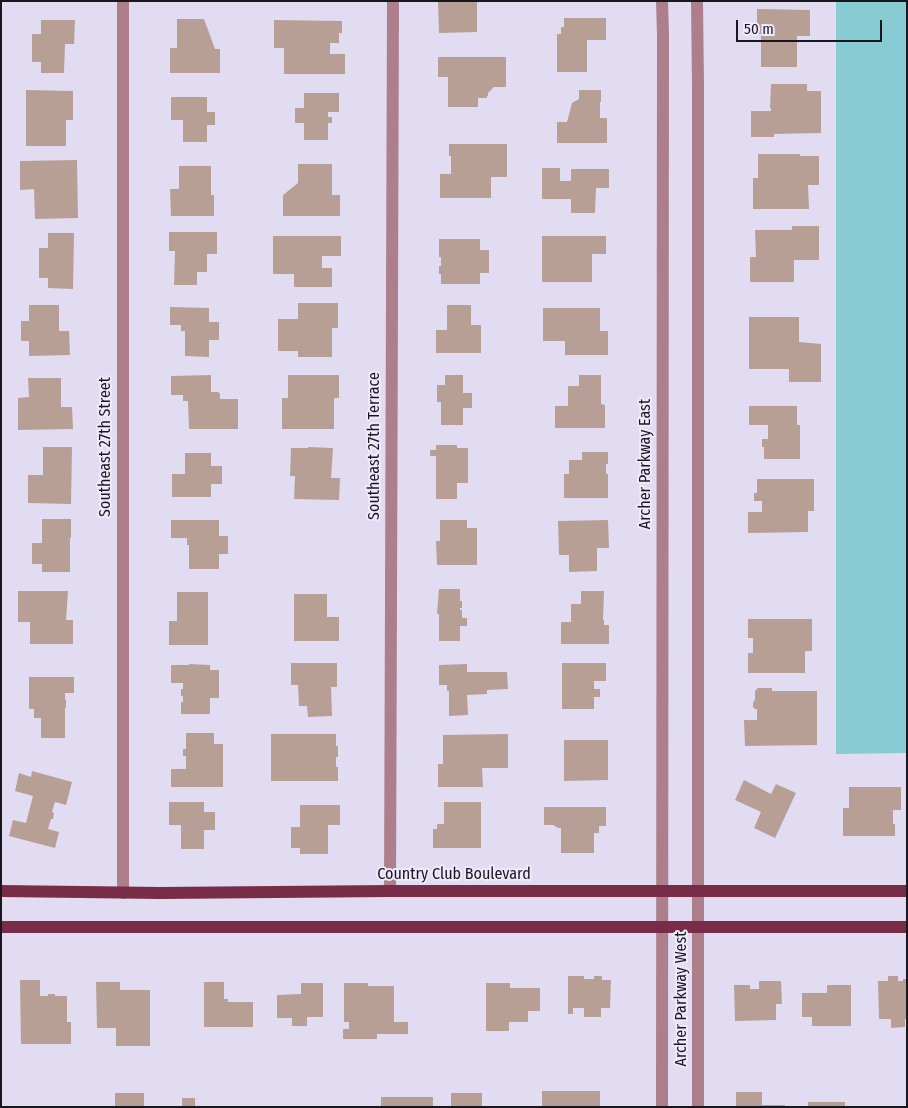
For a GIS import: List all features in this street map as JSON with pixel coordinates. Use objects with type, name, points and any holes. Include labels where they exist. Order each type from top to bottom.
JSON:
[{"type":"main road","name":"Country Club Boulevard","points":[[1,891],[122,893],[907,891]]},
{"type":"main road","points":[[1,927],[907,926]]},
{"type":"street","name":"Southeast 27th Street","points":[[122,893],[123,1]]},
{"type":"street","name":"Southeast 27th Terrace","points":[[390,891],[393,1]]},
{"type":"street","name":"Archer Parkway East","points":[[662,1],[662,927]]},
{"type":"street","points":[[697,1],[698,892]]},
{"type":"street","name":"Archer Parkway West","points":[[698,892],[698,1107]]},
{"type":"street","name":"Archer Parkway West","points":[[662,927],[662,1107]]},
{"type":"shaded area","points":[[836,1],[907,1],[907,753],[836,754]]},
{"type":"building","points":[[438,1],[477,1],[477,32],[439,33]]},
{"type":"building","points":[[757,9],[810,10],[810,36],[797,36],[797,67],[761,67],[761,34],[757,34]]},
{"type":"building","points":[[564,18],[606,18],[606,40],[587,40],[587,72],[557,72],[557,34],[561,34],[561,27],[564,27]]},
{"type":"building","points":[[177,19],[204,19],[215,49],[220,49],[220,73],[170,73],[170,48],[177,48]]},
{"type":"building","points":[[41,20],[75,20],[74,44],[65,44],[64,73],[41,73],[41,62],[32,62],[32,34],[41,34]]},
{"type":"building","points":[[274,20],[342,21],[342,33],[339,33],[339,43],[330,43],[330,54],[345,54],[345,74],[284,74],[284,48],[274,48]]},
{"type":"building","points":[[438,57],[506,57],[506,87],[494,87],[488,93],[487,98],[478,98],[478,107],[448,107],[448,77],[438,77]]},
{"type":"building","points":[[771,84],[807,84],[807,91],[821,91],[821,133],[774,134],[774,137],[751,137],[751,111],[771,111]]},
{"type":"building","points":[[26,90],[73,91],[73,120],[66,120],[66,146],[26,146]]},
{"type":"building","points":[[579,90],[601,90],[600,118],[607,118],[607,143],[557,143],[557,122],[567,122],[572,103],[579,99]]},
{"type":"building","points":[[304,93],[339,93],[339,112],[328,112],[328,117],[332,117],[332,123],[328,123],[328,140],[304,140],[304,123],[295,123],[295,108],[304,108]]},
{"type":"building","points":[[171,97],[207,97],[207,112],[215,112],[215,125],[207,125],[207,142],[183,142],[183,120],[171,120]]},
{"type":"building","points":[[449,144],[507,144],[507,177],[491,177],[491,198],[440,198],[440,174],[451,174]]},
{"type":"building","points":[[758,154],[819,156],[819,185],[808,185],[809,209],[753,209],[753,178],[758,178]]},
{"type":"building","points":[[77,160],[78,218],[35,219],[34,189],[20,190],[20,161]]},
{"type":"building","points":[[298,164],[332,164],[332,195],[340,195],[340,216],[283,216],[283,195],[298,183]]},
{"type":"building","points":[[179,166],[211,166],[211,195],[214,195],[214,216],[171,216],[170,189],[179,189]]},
{"type":"building","points":[[542,168],[560,168],[560,181],[571,181],[571,169],[609,169],[609,188],[596,188],[595,213],[571,213],[571,199],[542,199]]},
{"type":"building","points":[[792,226],[819,226],[819,260],[794,260],[794,282],[750,282],[750,257],[756,257],[755,230],[792,230]]},
{"type":"building","points":[[169,232],[217,232],[217,254],[207,254],[207,272],[197,272],[197,285],[174,285],[175,251],[169,251]]},
{"type":"building","points":[[48,233],[74,233],[73,289],[48,288],[48,278],[39,278],[39,248],[48,248]]},
{"type":"building","points":[[273,236],[341,236],[341,256],[322,256],[322,268],[332,268],[332,287],[294,287],[294,274],[273,274]]},
{"type":"building","points":[[542,236],[606,236],[606,254],[592,254],[592,282],[542,282]]},
{"type":"building","points":[[439,239],[480,239],[480,250],[489,250],[489,273],[480,273],[480,284],[441,284],[441,274],[439,274],[441,257],[439,257]]},
{"type":"building","points":[[298,303],[338,303],[338,328],[332,328],[332,357],[298,357],[298,351],[278,351],[278,319],[298,319]]},
{"type":"building","points":[[29,305],[59,305],[59,331],[69,331],[70,355],[29,356],[29,341],[21,341],[21,321],[29,321]]},
{"type":"building","points":[[447,305],[471,305],[471,325],[481,325],[481,353],[436,353],[436,330],[447,330]]},
{"type":"building","points":[[170,307],[209,308],[209,322],[219,322],[219,340],[209,340],[209,357],[185,356],[185,331],[181,331],[181,325],[170,325]]},
{"type":"building","points":[[543,308],[600,308],[600,331],[608,331],[608,355],[565,355],[565,341],[543,341]]},
{"type":"building","points":[[749,317],[799,317],[799,342],[821,344],[821,382],[789,382],[789,369],[749,369]]},
{"type":"building","points":[[211,375],[211,392],[218,392],[220,399],[238,399],[238,429],[189,429],[188,401],[183,401],[183,395],[171,395],[171,376]]},
{"type":"building","points":[[288,375],[339,375],[339,398],[334,400],[334,429],[282,429],[282,398],[288,398]]},
{"type":"building","points":[[445,375],[463,375],[463,393],[472,393],[472,408],[463,408],[463,425],[441,425],[441,402],[437,402],[437,385],[445,385]]},
{"type":"building","points":[[579,375],[601,375],[601,404],[605,405],[605,428],[555,428],[555,406],[568,406],[568,386],[579,386]]},
{"type":"building","points":[[28,378],[61,378],[61,407],[72,407],[73,429],[18,430],[18,398],[29,397]]},
{"type":"building","points":[[749,406],[797,406],[797,425],[800,425],[800,459],[764,459],[762,439],[768,439],[768,425],[749,425]]},
{"type":"building","points":[[436,445],[457,445],[457,448],[468,448],[468,483],[457,483],[457,499],[436,499],[436,456],[430,456],[430,450],[436,450]]},
{"type":"building","points":[[43,447],[72,447],[71,504],[28,503],[28,475],[43,475]]},
{"type":"building","points":[[291,448],[333,448],[331,478],[340,478],[339,500],[294,499],[295,476],[290,476]]},
{"type":"building","points":[[582,452],[608,452],[606,474],[608,474],[608,498],[564,498],[564,474],[569,474],[569,460],[582,460]]},
{"type":"building","points":[[185,453],[211,453],[211,466],[222,466],[222,484],[211,484],[211,497],[172,497],[172,474],[185,474]]},
{"type":"building","points":[[757,479],[814,479],[814,511],[808,511],[808,532],[748,533],[748,512],[762,512],[762,501],[754,501],[754,493],[757,493]]},
{"type":"building","points":[[42,519],[71,519],[70,572],[42,572],[42,564],[32,564],[32,543],[42,543]]},
{"type":"building","points":[[171,520],[219,520],[219,536],[228,536],[228,554],[219,554],[219,569],[189,569],[189,545],[187,545],[187,538],[171,538]]},
{"type":"building","points":[[440,520],[467,520],[467,528],[477,528],[477,565],[437,565],[436,541],[440,541]]},
{"type":"building","points":[[608,520],[609,548],[597,548],[597,571],[569,572],[569,555],[559,555],[558,521]]},
{"type":"building","points":[[439,589],[460,589],[462,608],[460,610],[462,610],[462,618],[467,618],[467,626],[460,626],[460,641],[439,641],[439,614],[437,614]]},
{"type":"building","points":[[18,591],[68,591],[66,620],[73,620],[73,644],[30,644],[30,622],[18,622]]},
{"type":"building","points":[[581,591],[604,591],[603,620],[604,625],[609,625],[609,644],[561,644],[561,622],[571,622],[571,604],[581,604]]},
{"type":"building","points":[[177,592],[208,592],[208,645],[169,645],[169,621],[177,621]]},
{"type":"building","points":[[294,594],[327,594],[327,617],[339,617],[339,641],[294,641]]},
{"type":"building","points":[[748,619],[812,619],[812,651],[805,651],[805,673],[748,673],[748,653],[753,653],[753,638],[748,638]]},
{"type":"building","points":[[291,663],[337,663],[337,687],[331,687],[332,716],[308,717],[307,706],[299,706],[298,685],[291,685]]},
{"type":"building","points":[[562,663],[606,663],[606,681],[594,681],[594,689],[600,689],[600,697],[594,697],[594,709],[562,709]]},
{"type":"building","points":[[467,664],[467,672],[507,672],[508,689],[487,690],[487,694],[467,695],[468,715],[449,716],[449,691],[447,691],[447,685],[439,685],[439,665]]},
{"type":"building","points":[[171,665],[210,665],[210,670],[219,670],[219,698],[210,698],[210,714],[181,714],[183,696],[181,696],[181,689],[183,689],[183,683],[171,683]]},
{"type":"building","points":[[29,677],[74,677],[74,693],[65,693],[65,738],[41,738],[41,718],[34,718],[34,709],[29,709]]},
{"type":"building","points":[[758,688],[772,688],[772,691],[817,691],[817,745],[745,746],[744,720],[757,720],[757,709],[753,707],[753,702],[755,700],[755,691]]},
{"type":"building","points":[[186,733],[214,733],[214,744],[223,744],[223,787],[171,787],[171,769],[186,769],[186,756],[183,756],[183,749],[186,749]]},
{"type":"building","points":[[271,734],[336,734],[338,781],[271,781]]},
{"type":"building","points":[[508,734],[508,768],[482,768],[483,787],[438,787],[438,764],[443,764],[443,735]]},
{"type":"building","points":[[564,740],[608,740],[608,780],[564,781]]},
{"type":"building","points":[[32,771],[72,782],[66,805],[55,802],[52,812],[54,813],[53,819],[51,819],[48,829],[59,832],[55,848],[9,836],[13,820],[26,823],[33,796],[15,791],[19,773],[31,777]]},
{"type":"building","points":[[744,780],[771,794],[776,784],[796,793],[775,838],[754,828],[761,812],[735,800]]},
{"type":"building","points":[[849,787],[901,787],[901,810],[893,810],[895,836],[843,836],[843,808],[849,808]]},
{"type":"building","points":[[169,802],[204,802],[204,812],[215,812],[215,830],[204,830],[204,849],[181,849],[181,825],[169,825]]},
{"type":"building","points":[[444,802],[481,802],[481,848],[433,848],[433,829],[437,829],[437,824],[444,824]]},
{"type":"building","points":[[300,805],[340,805],[340,825],[328,825],[328,854],[300,854],[300,848],[291,848],[291,827],[300,827]]},
{"type":"building","points":[[544,807],[606,807],[606,826],[599,826],[599,833],[594,833],[594,853],[561,853],[561,828],[553,825],[544,825]]},
{"type":"building","points":[[568,976],[584,976],[584,979],[594,979],[594,976],[602,976],[602,980],[611,980],[610,1008],[601,1008],[601,1017],[584,1017],[584,1008],[573,1008],[573,1014],[568,1014]]},
{"type":"building","points":[[888,976],[898,976],[898,981],[907,979],[907,1019],[905,1019],[905,1027],[891,1028],[891,1019],[879,1019],[878,981],[888,981]]},
{"type":"building","points":[[20,980],[40,980],[40,996],[55,994],[55,996],[67,996],[67,1022],[71,1022],[71,1044],[21,1044]]},
{"type":"building","points":[[759,981],[781,981],[782,1004],[776,1004],[776,1020],[735,1021],[734,985],[750,985],[750,989],[759,989]]},
{"type":"building","points":[[96,982],[120,982],[120,990],[150,990],[150,1046],[116,1046],[116,1028],[97,1028]]},
{"type":"building","points":[[204,982],[224,982],[224,999],[228,999],[228,1002],[253,1002],[253,1027],[204,1027]]},
{"type":"building","points":[[301,983],[323,983],[323,1017],[307,1017],[307,1026],[292,1026],[292,1018],[277,1018],[277,995],[301,994]]},
{"type":"building","points":[[344,983],[368,983],[368,986],[394,986],[394,1022],[408,1022],[408,1034],[377,1034],[377,1039],[343,1039],[343,1029],[349,1029],[349,1022],[344,1022]]},
{"type":"building","points":[[486,983],[510,983],[510,988],[540,988],[540,1011],[528,1011],[528,1022],[509,1022],[509,1031],[486,1031]]},
{"type":"building","points":[[827,985],[851,985],[851,1026],[812,1026],[812,1017],[802,1017],[802,993],[827,993]]},
{"type":"building","points":[[542,1091],[600,1091],[600,1107],[542,1107]]},
{"type":"building","points":[[736,1092],[762,1092],[762,1105],[785,1105],[785,1107],[736,1107]]},
{"type":"building","points":[[115,1093],[144,1093],[144,1107],[115,1107]]},
{"type":"building","points":[[451,1093],[482,1093],[482,1107],[451,1107]]},
{"type":"building","points":[[381,1097],[433,1097],[433,1107],[381,1107]]},
{"type":"building","points":[[182,1098],[195,1098],[195,1107],[182,1107]]},
{"type":"building","points":[[808,1102],[845,1102],[845,1107],[808,1107]]}]
